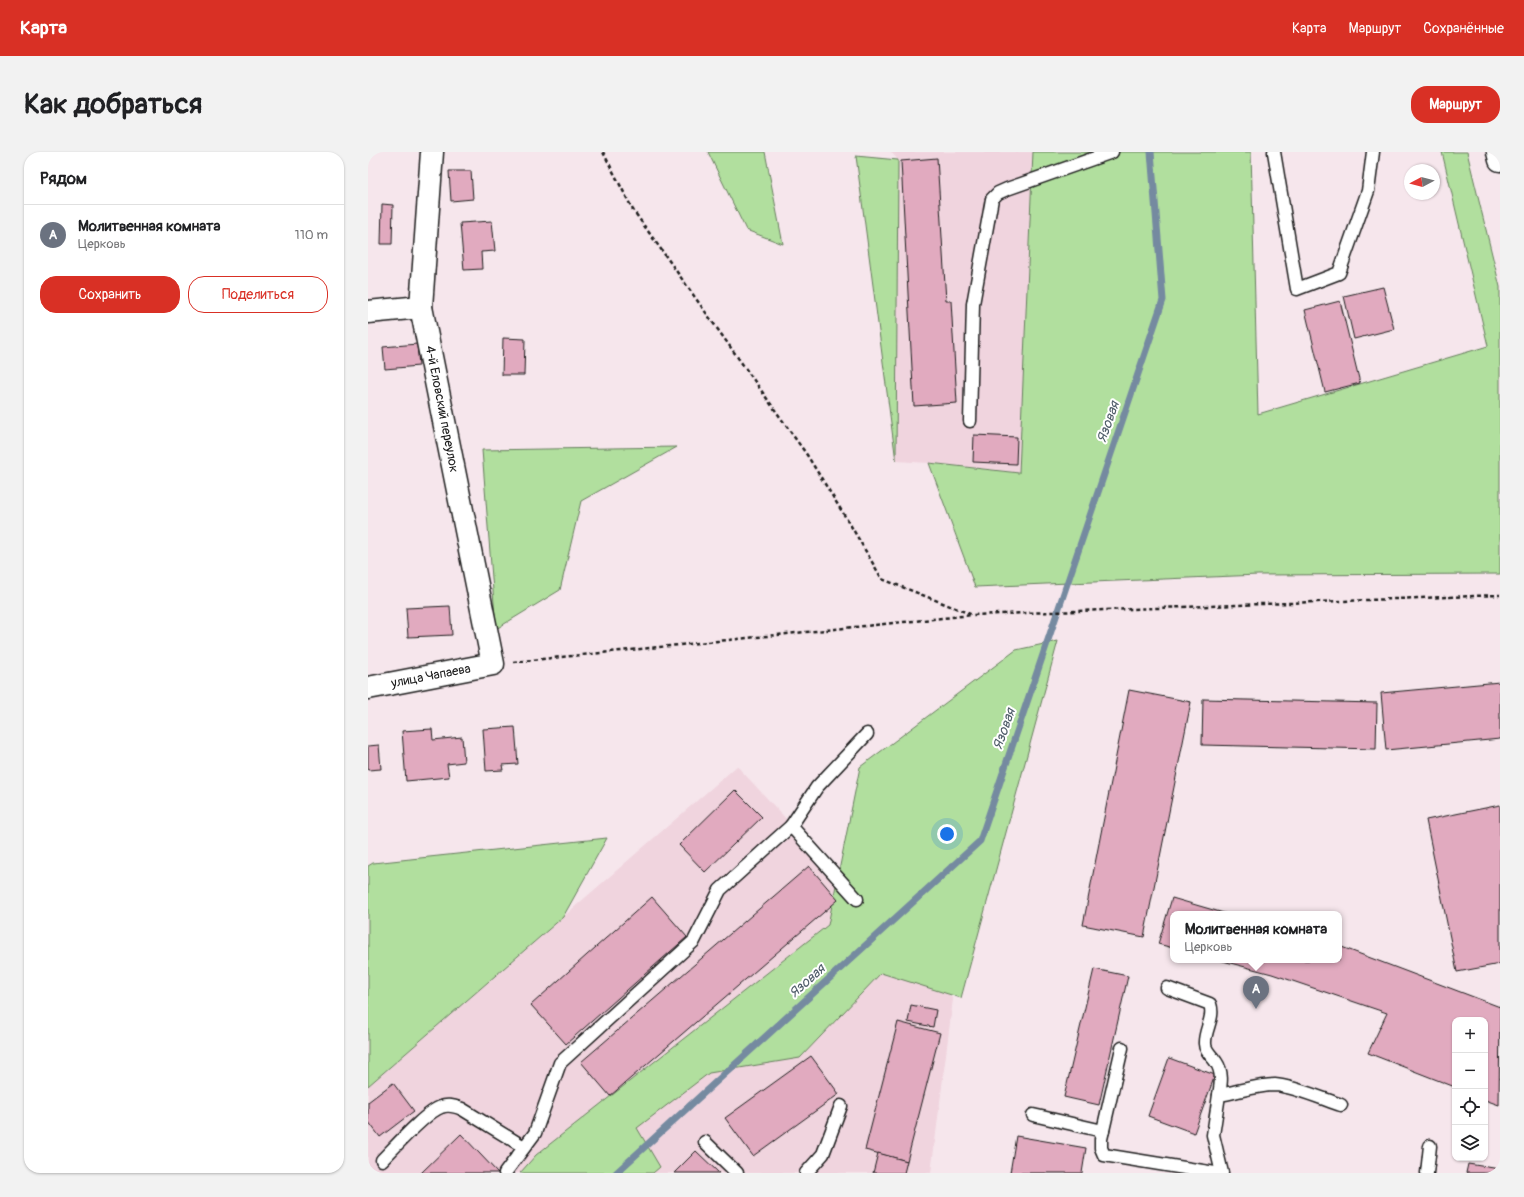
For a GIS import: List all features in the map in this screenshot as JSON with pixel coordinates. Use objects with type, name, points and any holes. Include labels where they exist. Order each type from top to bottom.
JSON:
[{"type":"street","name":"4-й Еловский переулок","points":[[432,152],[421,307],[493,664]]},
{"type":"street","points":[[1498,152],[1500,160]]},
{"type":"street","points":[[368,312],[421,307]]},
{"type":"street","name":"улица Чапаева","points":[[368,688],[493,664]]},
{"type":"lane","points":[[970,420],[973,304],[992,199],[998,193],[1007,189],[1112,152]]},
{"type":"lane","points":[[1274,152],[1297,289],[1339,273],[1368,191],[1373,152]]},
{"type":"lane","points":[[504,1173],[535,1133],[560,1063],[694,941],[720,890],[791,826],[817,787],[867,734]]},
{"type":"lane","points":[[791,826],[857,898]]},
{"type":"lane","points":[[1167,988],[1210,1004],[1212,1009],[1212,1015],[1204,1041],[1205,1047],[1217,1064],[1221,1074],[1221,1084],[1213,1135],[1222,1173]]},
{"type":"lane","points":[[1122,1048],[1103,1131],[1101,1148],[1104,1155],[1215,1173]]},
{"type":"lane","points":[[1219,1095],[1276,1085],[1290,1088],[1341,1105]]},
{"type":"lane","points":[[382,1160],[431,1113],[441,1106],[453,1106],[462,1109],[524,1147]]},
{"type":"lane","points":[[806,1173],[823,1154],[841,1106]]},
{"type":"lane","points":[[1033,1115],[1103,1131]]},
{"type":"lane","points":[[705,1142],[737,1173]]},
{"type":"lane","points":[[1427,1173],[1430,1146]]},
{"type":"path","points":[[603,152],[633,210],[807,455],[882,579],[973,615]]},
{"type":"path","points":[[493,664],[973,615],[1500,595]]},
{"type":"shaded area","points":[[891,152],[1033,152],[1019,473],[929,463],[896,461],[898,160]]},
{"type":"shaded area","points":[[737,766],[953,999],[931,1173],[368,1173],[368,1086]]},
{"type":"green space","points":[[708,152],[765,152],[783,244],[746,230]]},
{"type":"green space","points":[[1033,152],[1251,152],[1258,414],[1488,346],[1442,152],[1467,152],[1500,287],[1500,574],[1258,575],[975,587],[929,463],[1019,473]]},
{"type":"green space","points":[[856,156],[898,160],[896,461]]},
{"type":"green space","points":[[677,447],[581,501],[560,590],[496,629],[482,450]]},
{"type":"green space","points":[[1058,641],[961,998],[881,973],[800,1058],[709,1073],[637,1128],[660,1167],[653,1173],[520,1173],[536,1155],[828,925],[860,767],[1016,650]]},
{"type":"green space","points":[[607,838],[563,917],[368,1086],[368,866],[373,863]]},
{"type":"building","points":[[937,158],[946,301],[951,301],[957,403],[914,406],[901,161]]},
{"type":"building","points":[[449,171],[471,171],[473,199],[451,201]]},
{"type":"building","points":[[382,204],[393,205],[392,244],[381,244]]},
{"type":"building","points":[[492,221],[495,251],[481,252],[482,269],[464,270],[460,223]]},
{"type":"building","points":[[1383,287],[1394,329],[1354,339],[1344,296]]},
{"type":"building","points":[[1340,301],[1360,383],[1325,392],[1305,310]]},
{"type":"building","points":[[503,338],[525,339],[524,375],[502,375]]},
{"type":"building","points":[[417,344],[419,366],[385,369],[383,347]]},
{"type":"building","points":[[974,435],[1017,437],[1016,464],[973,462]]},
{"type":"building","points":[[450,606],[452,635],[408,637],[406,608]]},
{"type":"building","points":[[1500,682],[1500,739],[1386,750],[1381,693]]},
{"type":"building","points":[[1129,690],[1191,702],[1144,937],[1083,925]]},
{"type":"building","points":[[1203,699],[1377,703],[1376,749],[1202,745]]},
{"type":"building","points":[[515,727],[518,764],[502,765],[503,770],[486,771],[483,729]]},
{"type":"building","points":[[432,729],[433,740],[462,737],[464,762],[447,764],[449,777],[406,781],[402,731]]},
{"type":"building","points":[[379,745],[381,769],[368,770],[368,746]]},
{"type":"building","points":[[735,790],[762,817],[705,872],[679,845]]},
{"type":"building","points":[[1500,805],[1500,964],[1457,972],[1426,820]]},
{"type":"building","points":[[809,866],[838,900],[610,1096],[581,1062]]},
{"type":"building","points":[[652,897],[687,937],[566,1044],[531,1005]]},
{"type":"building","points":[[1172,898],[1217,911],[1170,911],[1170,947],[1158,944]]},
{"type":"building","points":[[1342,947],[1500,1007],[1499,1105],[1488,1101],[1488,1017],[1452,1017],[1452,1086],[1368,1053],[1387,1013],[1272,974],[1230,963],[1342,963]]},
{"type":"building","points":[[1094,969],[1128,976],[1099,1105],[1064,1097]]},
{"type":"building","points":[[911,1005],[936,1010],[933,1027],[908,1022]]},
{"type":"building","points":[[898,1022],[940,1033],[907,1161],[865,1150]]},
{"type":"building","points":[[811,1056],[839,1094],[753,1156],[725,1118]]},
{"type":"building","points":[[1169,1058],[1215,1075],[1194,1133],[1148,1116]]},
{"type":"building","points":[[393,1083],[414,1111],[380,1137],[368,1121],[368,1102]]},
{"type":"building","points":[[461,1134],[498,1173],[421,1173]]},
{"type":"building","points":[[1016,1136],[1086,1148],[1082,1173],[1010,1173]]},
{"type":"building","points":[[696,1151],[719,1173],[674,1173]]},
{"type":"building","points":[[878,1153],[907,1161],[904,1173],[873,1173]]},
{"type":"building","points":[[1468,1164],[1500,1169],[1500,1173],[1466,1173]]},
{"type":"waterway","name":"Язовая","points":[[616,1173],[980,841],[1163,300],[1151,152]]},
{"type":"place","name":"Молитвенная комната","points":[[1256,1009]]}]
